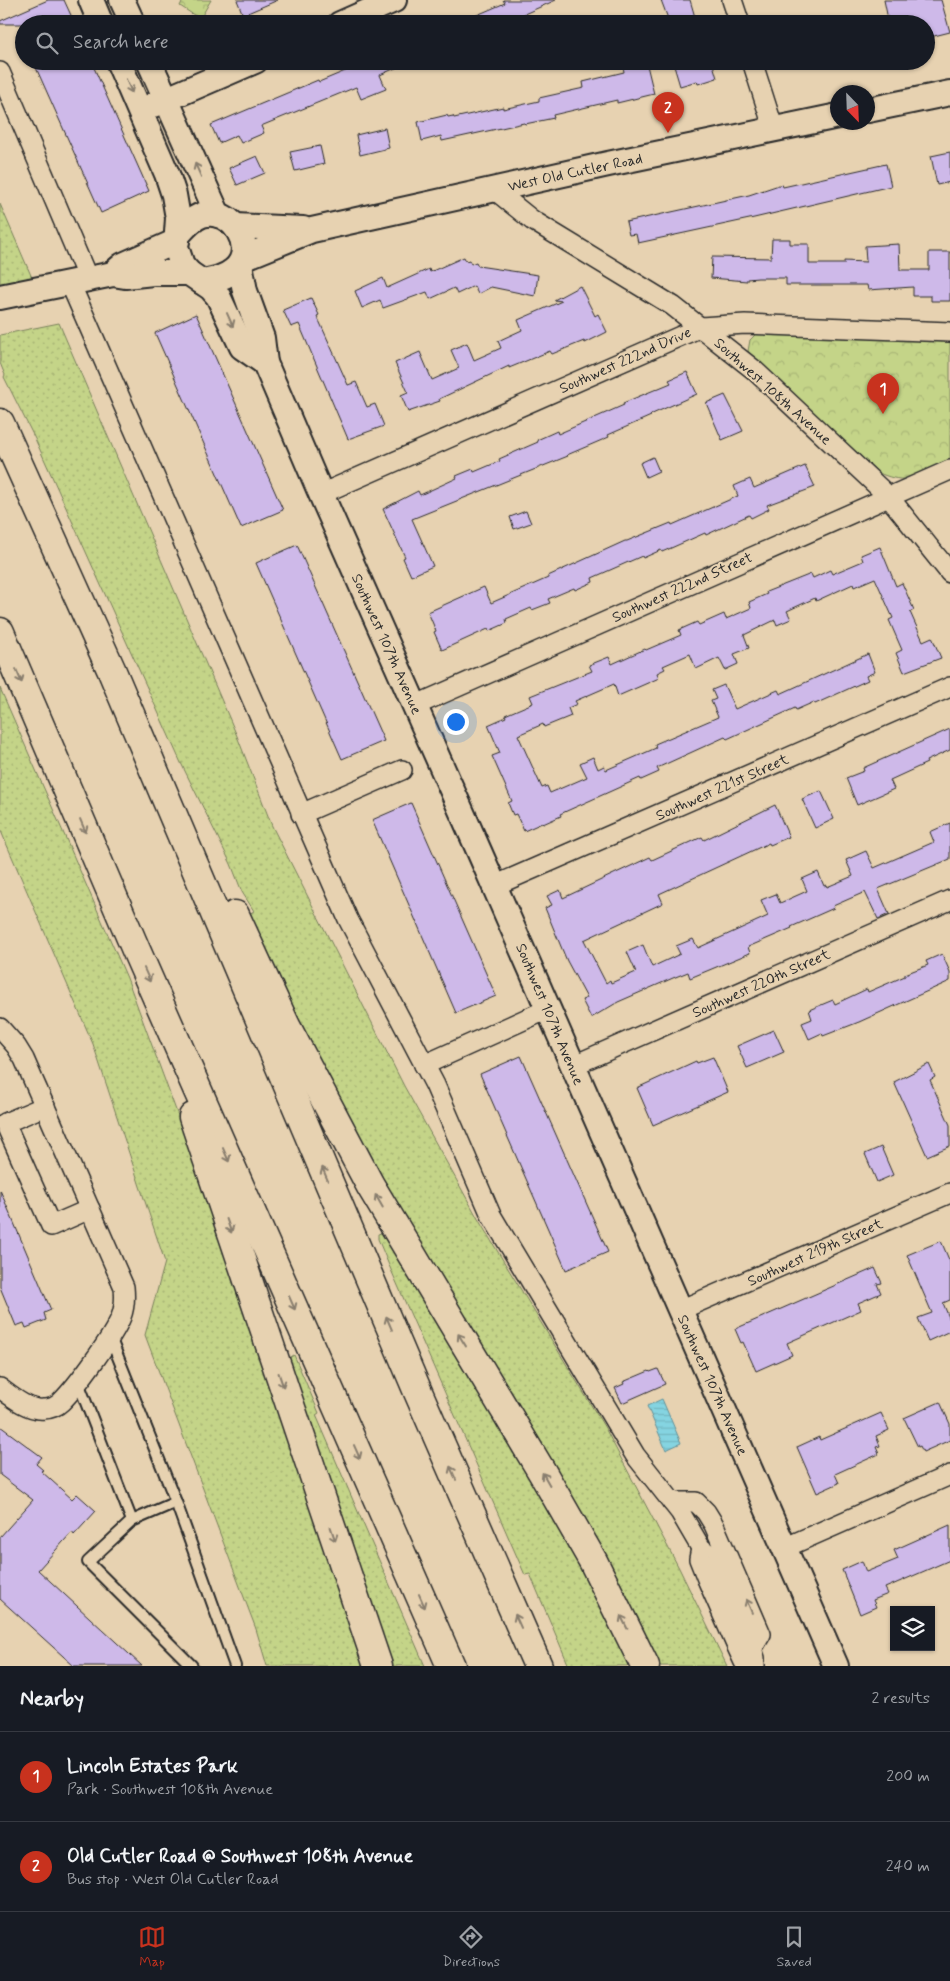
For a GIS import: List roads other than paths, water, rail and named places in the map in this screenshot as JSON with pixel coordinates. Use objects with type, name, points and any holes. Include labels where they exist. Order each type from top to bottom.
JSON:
[{"type":"highway","points":[[0,423],[111,669],[418,1392],[538,1666]]},
{"type":"highway","points":[[0,632],[192,1078],[451,1666]]},
{"type":"highway","points":[[111,669],[176,793],[240,925],[286,1026],[330,1112],[412,1258],[593,1560],[645,1666]]},
{"type":"highway","points":[[192,1078],[193,1115],[205,1155],[378,1666]]},
{"type":"street","points":[[90,0],[97,15]]},
{"type":"street","points":[[122,0],[129,15]]},
{"type":"street","points":[[360,15],[394,0]]},
{"type":"street","points":[[732,0],[737,15]]},
{"type":"street","points":[[122,70],[174,195],[177,210],[176,247],[179,260],[196,278],[215,292],[222,302],[242,347],[265,363]]},
{"type":"street","points":[[0,297],[113,274],[125,276],[153,273],[196,278],[222,278],[230,274],[241,261],[244,248],[242,240],[226,220],[166,100],[154,70]]},
{"type":"street","points":[[140,111],[234,70]]},
{"type":"street","points":[[755,70],[774,130]]},
{"type":"street","points":[[0,72],[79,281],[301,814],[357,939],[435,1085],[491,1215],[508,1245],[542,1298],[635,1455],[689,1525],[701,1548],[714,1558],[752,1660]]},
{"type":"street","points":[[875,109],[950,93]]},
{"type":"street","name":"West Old Cutler Road","points":[[241,261],[312,230],[830,118]]},
{"type":"street","name":"Southwest 108th Avenue","points":[[495,190],[532,220],[673,306],[754,369],[888,496],[950,573]]},
{"type":"street","points":[[113,274],[123,265],[177,238],[187,225],[198,217],[203,215],[226,220]]},
{"type":"street","name":"West Old Cutler Road","points":[[226,220],[312,230]]},
{"type":"street","name":"Southwest 107th Avenue","points":[[241,261],[245,291],[262,338],[265,363],[836,1666]]},
{"type":"street","name":"Southwest 222nd Drive","points":[[321,494],[701,327],[745,324],[950,332]]},
{"type":"street","name":"Southwest 222nd Street","points":[[414,706],[950,470]]},
{"type":"street","name":"Southwest 221st Street","points":[[494,886],[950,687]]},
{"type":"street","points":[[301,814],[402,770]]},
{"type":"street","name":"Southwest 220th Street","points":[[572,1066],[950,900]]},
{"type":"street","points":[[424,1065],[548,1009]]},
{"type":"street","points":[[0,1028],[20,1053],[45,1106],[124,1287],[125,1305],[110,1337],[78,1382],[60,1402],[46,1410],[29,1407],[0,1388]]},
{"type":"street","points":[[45,1106],[5,1123],[51,1226],[90,1209]]},
{"type":"street","name":"Southwest 219th Street","points":[[680,1310],[950,1193]]},
{"type":"street","points":[[784,1548],[950,1475]]},
{"type":"street","points":[[672,1502],[696,1502],[706,1512],[714,1525],[761,1634],[752,1660]]},
{"type":"lane","points":[[110,1337],[176,1502],[235,1666]]},
{"type":"lane","points":[[78,1382],[132,1522]]},
{"type":"lane","points":[[176,1502],[132,1522],[88,1562],[192,1666]]},
{"type":"water","points":[[662,1399],[681,1443],[666,1450],[647,1406]]},
{"type":"place","name":"Old Cutler Road @ Southwest 108th Avenue","points":[[668,133]]},
{"type":"place","name":"Lincoln Estates Park","points":[[883,414]]}]
